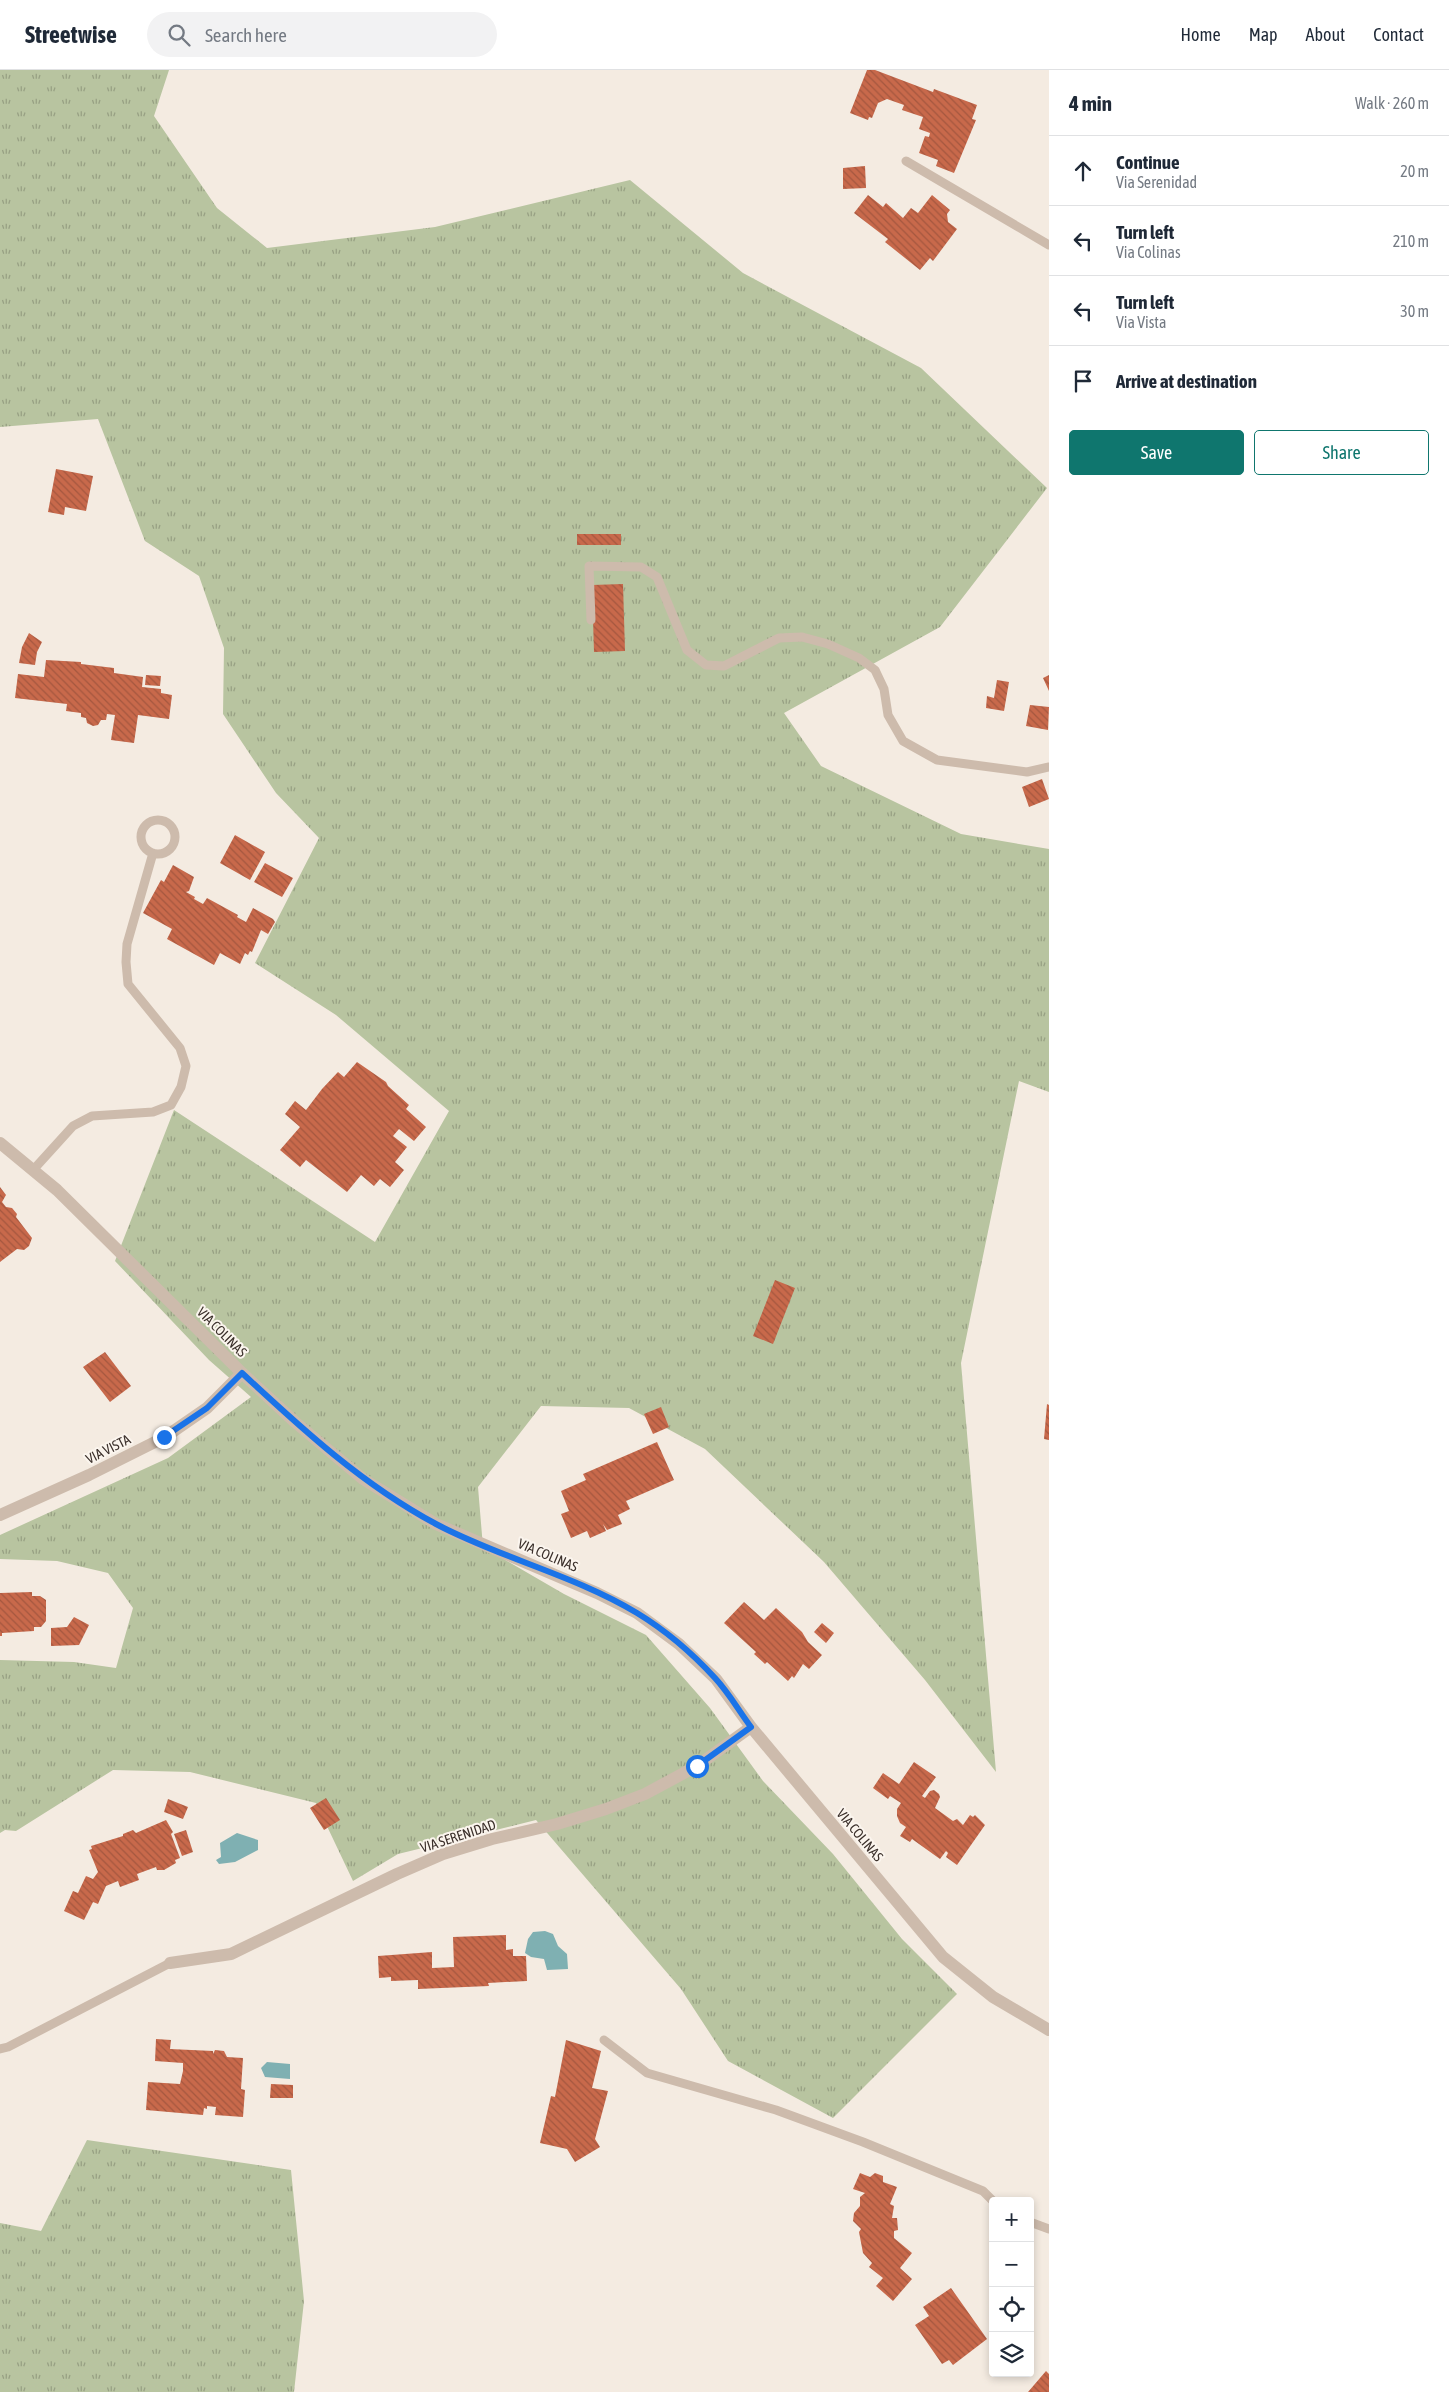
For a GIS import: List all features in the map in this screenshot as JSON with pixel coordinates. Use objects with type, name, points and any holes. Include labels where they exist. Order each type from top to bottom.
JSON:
[{"type":"street","name":"VIA COLINAS","points":[[0,1143],[34,1169],[242,1373],[363,1479],[436,1524],[597,1593],[637,1613],[679,1644],[716,1679],[751,1727],[943,1957],[993,1996],[1049,2030]]},
{"type":"street","name":"VIA VISTA","points":[[0,1515],[90,1475],[164,1437],[207,1408],[242,1373]]},
{"type":"street","name":"VIA SERENIDAD","points":[[170,1963],[231,1954],[441,1855],[492,1839],[557,1824],[606,1809],[645,1794],[697,1766],[751,1727]]},
{"type":"lane","points":[[906,161],[1049,245]]},
{"type":"lane","points":[[591,620],[589,566],[641,567],[658,577],[688,650],[706,665],[724,666],[779,638],[802,637],[828,644],[859,658],[875,670],[884,689],[888,716],[903,741],[928,755],[937,760],[1027,772],[1049,767]]},
{"type":"lane","points":[[34,1169],[73,1126],[92,1116],[153,1112],[172,1105],[181,1087],[186,1066],[180,1048],[128,984],[127,944],[153,853]]},
{"type":"lane","points":[[0,2049],[8,2047],[170,1963]]},
{"type":"lane","points":[[604,2040],[648,2073],[776,2110],[863,2142],[983,2191],[989,2197]]},
{"type":"lane","points":[[1034,2223],[1049,2229]]},
{"type":"green space","points":[[0,70],[169,70],[154,116],[217,208],[267,248],[435,227],[630,180],[743,273],[921,368],[1047,488],[940,627],[784,713],[821,766],[961,834],[1049,849],[1049,1092],[1019,1081],[961,1363],[996,1772],[925,1680],[824,1562],[705,1449],[629,1408],[541,1406],[478,1487],[483,1547],[564,1594],[646,1635],[710,1708],[763,1781],[833,1854],[902,1939],[957,1994],[833,2118],[728,2061],[681,1989],[536,1820],[398,1854],[353,1881],[316,1803],[190,1772],[113,1770],[16,1831],[5,1830],[0,1833],[0,1660],[74,1662],[116,1668],[133,1608],[108,1573],[57,1561],[0,1559],[0,1535],[168,1458],[251,1397],[209,1360],[115,1261],[174,1110],[375,1242],[449,1111],[336,1015],[255,963],[319,838],[276,793],[223,714],[224,648],[199,576],[145,541],[98,419],[0,427]]},
{"type":"green space","points":[[87,2140],[291,2170],[304,2301],[294,2392],[0,2392],[0,2223],[41,2231]]},
{"type":"water","points":[[237,1833],[258,1840],[258,1850],[235,1862],[219,1864],[216,1860],[221,1857],[220,1843]]},
{"type":"water","points":[[545,1931],[553,1934],[558,1946],[567,1954],[568,1969],[547,1970],[544,1959],[531,1957],[525,1953],[528,1939],[533,1932]]},
{"type":"water","points":[[267,2062],[290,2064],[290,2079],[265,2077],[261,2068]]},
{"type":"building","points":[[867,70],[875,70],[933,92],[934,89],[977,105],[972,119],[976,120],[954,173],[936,166],[938,160],[919,153],[925,136],[929,137],[930,133],[919,129],[923,117],[902,110],[904,105],[887,99],[878,103],[872,118],[869,117],[868,120],[850,113]]},
{"type":"building","points":[[865,166],[866,188],[843,189],[843,168]]},
{"type":"building","points":[[868,195],[883,207],[886,203],[903,218],[911,208],[918,213],[932,195],[950,210],[947,214],[948,222],[957,229],[933,261],[930,258],[920,270],[885,242],[888,239],[854,213]]},
{"type":"building","points":[[56,469],[93,476],[86,511],[65,507],[64,515],[48,512]]},
{"type":"building","points":[[577,534],[621,534],[621,545],[577,545]]},
{"type":"building","points":[[623,584],[625,651],[594,652],[592,585]]},
{"type":"building","points":[[29,633],[42,642],[37,652],[35,665],[19,663],[22,647]]},
{"type":"building","points":[[46,660],[81,662],[81,664],[114,668],[114,673],[143,677],[142,687],[161,689],[161,693],[172,695],[169,719],[138,715],[134,743],[111,740],[115,715],[107,714],[106,720],[101,720],[98,725],[93,726],[87,723],[86,718],[81,717],[81,713],[66,711],[67,704],[15,698],[18,674],[44,677]]},
{"type":"building","points":[[146,675],[161,676],[160,686],[145,685]]},
{"type":"building","points":[[1049,675],[1049,691],[1043,678]]},
{"type":"building","points":[[997,680],[1009,682],[1004,711],[986,708],[987,696],[994,698]]},
{"type":"building","points":[[1030,705],[1049,707],[1048,730],[1026,726]]},
{"type":"building","points":[[1042,779],[1049,799],[1029,807],[1022,787]]},
{"type":"building","points":[[235,835],[265,852],[250,880],[220,863]]},
{"type":"building","points":[[265,863],[293,878],[282,897],[254,882]]},
{"type":"building","points":[[173,865],[194,877],[189,891],[186,892],[203,904],[207,898],[238,915],[237,917],[246,922],[253,908],[273,919],[275,922],[268,934],[261,930],[252,952],[250,951],[248,955],[245,953],[240,964],[220,953],[214,965],[167,939],[172,929],[143,913],[161,880],[164,882]]},
{"type":"building","points":[[357,1062],[386,1082],[409,1105],[406,1109],[426,1127],[414,1141],[399,1129],[393,1136],[407,1147],[395,1162],[404,1170],[390,1187],[380,1179],[374,1186],[361,1175],[347,1192],[306,1160],[300,1167],[280,1150],[300,1127],[285,1114],[295,1101],[306,1110],[338,1072],[344,1077]]},
{"type":"building","points":[[0,1187],[6,1195],[2,1202],[6,1207],[12,1208],[17,1214],[16,1217],[32,1238],[29,1246],[24,1250],[17,1249],[0,1262]]},
{"type":"building","points":[[775,1280],[795,1288],[773,1344],[753,1336]]},
{"type":"building","points":[[105,1352],[131,1386],[110,1402],[83,1367]]},
{"type":"building","points":[[1047,1404],[1049,1405],[1049,1440],[1044,1439]]},
{"type":"building","points":[[661,1407],[669,1427],[653,1434],[644,1414]]},
{"type":"building","points":[[657,1442],[674,1480],[626,1501],[630,1509],[618,1515],[622,1524],[607,1530],[603,1524],[606,1531],[590,1538],[587,1531],[571,1538],[561,1514],[569,1511],[561,1491],[586,1480],[583,1474]]},
{"type":"building","points":[[32,1592],[32,1596],[40,1596],[46,1600],[46,1621],[41,1627],[34,1627],[34,1631],[2,1633],[2,1636],[0,1636],[0,1593]]},
{"type":"building","points":[[744,1602],[764,1620],[776,1608],[802,1632],[808,1642],[822,1655],[809,1669],[803,1664],[794,1678],[792,1676],[788,1681],[767,1662],[765,1664],[754,1654],[756,1652],[724,1623]]},
{"type":"building","points":[[74,1617],[89,1625],[79,1645],[51,1646],[51,1628],[67,1627]]},
{"type":"building","points":[[822,1623],[834,1633],[826,1643],[814,1632]]},
{"type":"building","points":[[914,1762],[936,1777],[922,1796],[925,1798],[930,1791],[934,1790],[939,1794],[940,1797],[935,1808],[953,1821],[957,1819],[963,1825],[970,1815],[973,1817],[975,1815],[985,1825],[957,1865],[946,1857],[948,1853],[946,1851],[940,1859],[912,1839],[910,1842],[900,1836],[906,1827],[900,1823],[897,1816],[897,1809],[901,1803],[890,1796],[888,1799],[873,1788],[883,1773],[899,1784]]},
{"type":"building","points":[[326,1798],[340,1820],[324,1830],[310,1808]]},
{"type":"building","points":[[168,1799],[188,1807],[183,1819],[164,1812]]},
{"type":"building","points":[[166,1820],[173,1832],[171,1834],[180,1858],[175,1860],[176,1863],[164,1870],[157,1870],[156,1867],[137,1874],[139,1880],[120,1887],[118,1881],[106,1886],[98,1904],[93,1902],[84,1920],[64,1911],[73,1891],[78,1893],[86,1876],[93,1879],[98,1872],[89,1850],[92,1849],[91,1846],[123,1836],[123,1834],[133,1830],[136,1833]]},
{"type":"building","points":[[186,1830],[193,1852],[182,1856],[174,1834]]},
{"type":"building","points":[[506,1935],[506,1950],[513,1949],[513,1956],[526,1956],[527,1981],[488,1983],[489,1986],[418,1989],[418,1980],[391,1981],[391,1977],[379,1978],[378,1956],[432,1952],[432,1968],[454,1967],[453,1937]]},
{"type":"building","points":[[156,2039],[171,2040],[170,2049],[213,2051],[213,2054],[215,2050],[224,2051],[227,2057],[243,2058],[241,2089],[245,2090],[243,2117],[215,2115],[216,2107],[207,2106],[207,2109],[204,2108],[203,2115],[146,2110],[148,2082],[180,2084],[183,2071],[183,2063],[155,2061]]},
{"type":"building","points":[[566,2040],[601,2051],[592,2088],[608,2091],[595,2139],[600,2147],[575,2162],[567,2149],[540,2143],[551,2096],[555,2097]]},
{"type":"building","points":[[271,2084],[293,2085],[293,2098],[270,2098]]},
{"type":"building","points":[[860,2173],[870,2177],[875,2173],[883,2176],[883,2182],[897,2187],[890,2204],[894,2206],[892,2218],[897,2218],[898,2230],[894,2231],[894,2238],[912,2253],[900,2268],[912,2279],[893,2301],[876,2286],[883,2278],[869,2267],[872,2263],[863,2253],[859,2232],[861,2229],[853,2221],[854,2213],[860,2206],[860,2197],[865,2193],[853,2189]]},
{"type":"building","points":[[951,2288],[987,2339],[953,2365],[949,2360],[942,2364],[915,2325],[929,2316],[923,2307]]},
{"type":"building","points":[[1046,2371],[1049,2374],[1049,2392],[1028,2392]]},
{"type":"route","points":[[164,1437],[207,1408],[242,1373],[363,1479],[436,1524],[597,1593],[637,1613],[679,1644],[716,1679],[751,1727],[697,1766]]}]
